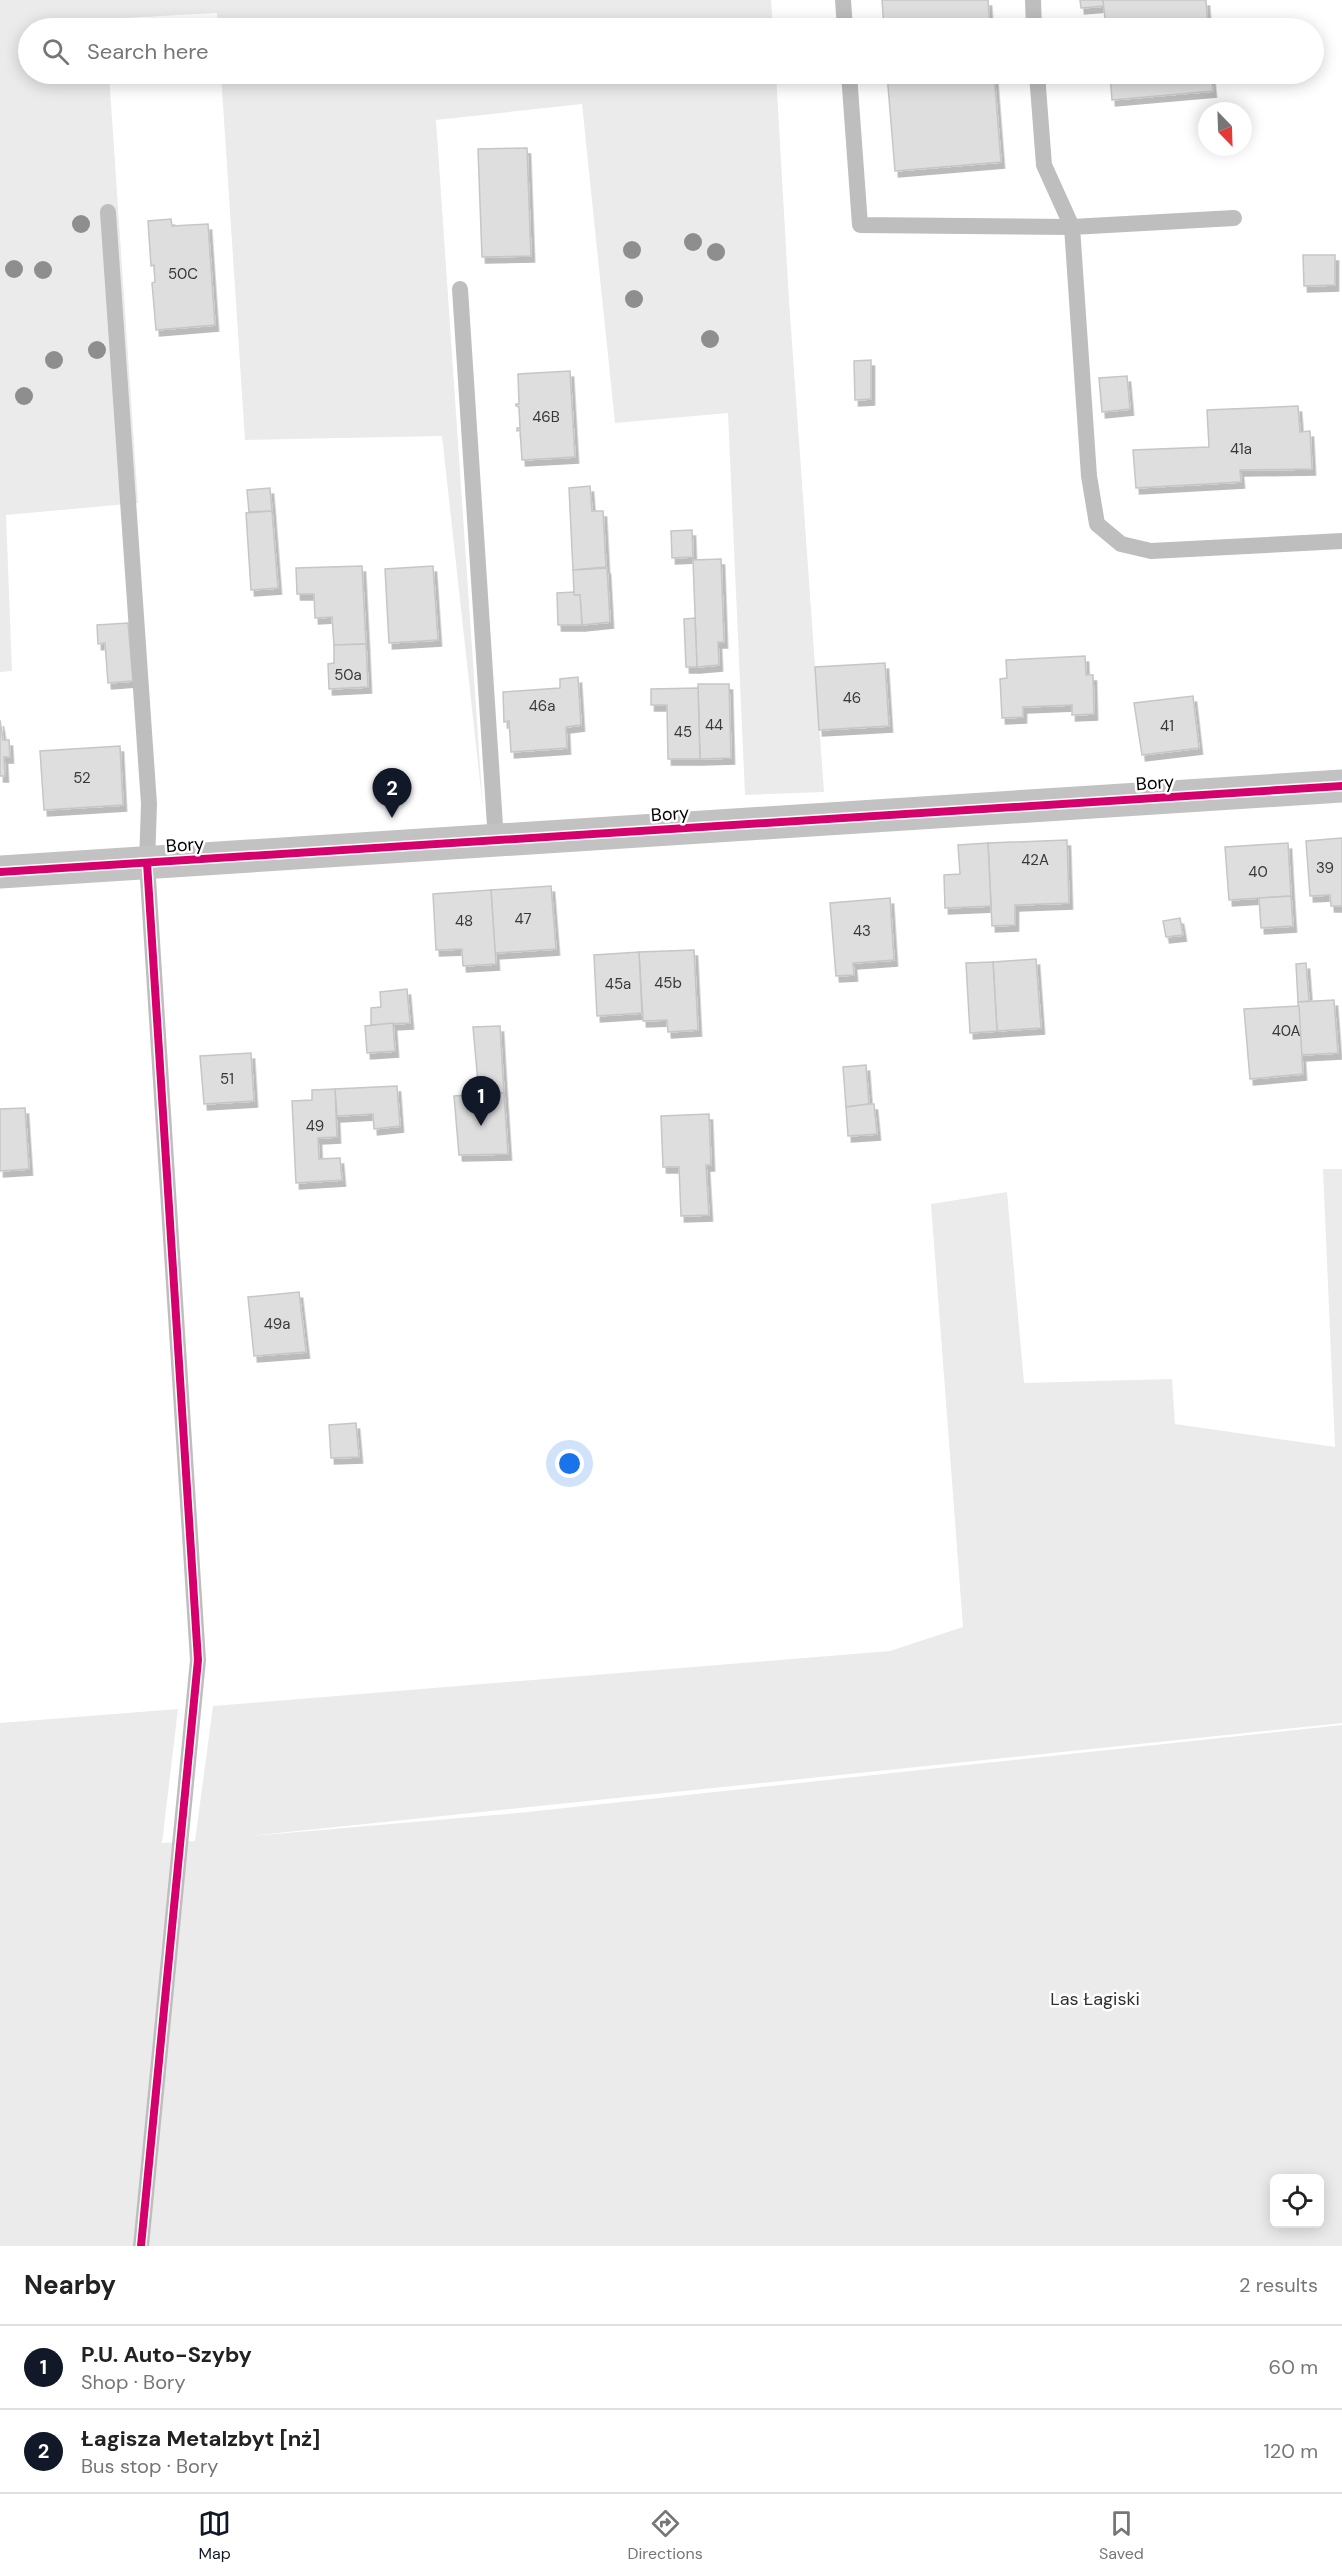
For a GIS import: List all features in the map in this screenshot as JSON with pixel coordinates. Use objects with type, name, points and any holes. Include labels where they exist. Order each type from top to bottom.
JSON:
[{"type":"street","name":"Bory","points":[[0,872],[1342,786]]},
{"type":"lane","points":[[843,0],[844,18]]},
{"type":"lane","points":[[1033,0],[1034,18]]},
{"type":"lane","points":[[850,84],[860,225],[1072,227],[1234,218]]},
{"type":"lane","points":[[1038,84],[1044,165],[1072,227],[1089,476],[1097,524],[1121,544],[1151,551],[1342,541]]},
{"type":"lane","points":[[108,212],[149,804],[147,863],[198,1660],[141,2246]]},
{"type":"lane","points":[[459,289],[496,841]]},
{"type":"green space","points":[[0,0],[771,0],[772,18],[217,18],[217,13],[124,18],[18,18],[18,84],[110,84],[138,503],[6,515],[12,671],[0,672]]},
{"type":"green space","points":[[222,84],[777,84],[789,300],[824,792],[745,795],[728,413],[615,423],[582,104],[436,120],[483,809],[442,436],[245,440]]},
{"type":"green space","name":"Las Łagiski","points":[[1323,1169],[1342,1169],[1342,1723],[250,1836],[518,1813],[1342,1725],[1342,2246],[0,2246],[0,1723],[178,1709],[162,1843],[195,1841],[213,1706],[890,1651],[963,1627],[931,1204],[1007,1192],[1024,1383],[1172,1379],[1175,1424],[1335,1447]]},
{"type":"building","points":[[882,0],[988,0],[989,18],[883,18]]},
{"type":"building","points":[[1080,0],[1103,0],[1104,6],[1081,8]]},
{"type":"building","points":[[1103,0],[1206,0],[1207,18],[1105,18]]},
{"type":"building","points":[[888,84],[995,84],[1001,162],[895,171]]},
{"type":"building","points":[[1111,84],[1212,84],[1213,91],[1112,100]]},
{"type":"building","points":[[527,148],[531,256],[482,257],[478,149]]},
{"type":"building","points":[[171,219],[172,226],[208,224],[215,325],[156,330],[152,283],[155,282],[154,265],[151,266],[148,221]]},
{"type":"building","points":[[1303,255],[1335,255],[1335,285],[1304,286]]},
{"type":"building","points":[[871,360],[871,399],[855,400],[854,361]]},
{"type":"building","points":[[570,371],[575,457],[522,460],[520,430],[517,431],[517,428],[520,428],[519,407],[516,406],[519,404],[518,374]]},
{"type":"building","points":[[1127,376],[1130,409],[1102,412],[1099,378]]},
{"type":"building","points":[[1298,406],[1300,432],[1310,431],[1312,469],[1240,470],[1241,482],[1136,488],[1133,450],[1209,447],[1207,410]]},
{"type":"building","points":[[590,486],[592,511],[603,511],[606,567],[573,570],[569,488]]},
{"type":"building","points":[[270,488],[272,511],[249,512],[247,490]]},
{"type":"building","points":[[272,511],[278,588],[251,590],[246,513]]},
{"type":"building","points":[[692,530],[693,557],[672,558],[671,531]]},
{"type":"building","points":[[721,559],[724,642],[718,642],[719,665],[697,667],[693,560]]},
{"type":"building","points":[[362,566],[366,644],[334,645],[332,617],[315,618],[314,594],[297,594],[296,568]]},
{"type":"building","points":[[433,566],[438,640],[389,643],[385,569]]},
{"type":"building","points":[[607,568],[610,622],[582,625],[580,595],[574,595],[573,570]]},
{"type":"building","points":[[574,592],[574,595],[580,595],[582,625],[558,625],[557,593]]},
{"type":"building","points":[[695,618],[697,667],[686,667],[684,619]]},
{"type":"building","points":[[128,623],[133,681],[108,683],[105,643],[98,644],[97,625]]},
{"type":"building","points":[[366,644],[368,687],[329,689],[328,664],[334,663],[334,645]]},
{"type":"building","points":[[1085,656],[1086,675],[1093,675],[1094,714],[1072,715],[1072,705],[1023,707],[1023,717],[1002,718],[1000,679],[1007,678],[1006,660]]},
{"type":"building","points":[[885,663],[889,726],[819,730],[815,667]]},
{"type":"building","points":[[578,677],[581,725],[566,727],[567,748],[511,752],[509,721],[504,722],[503,692],[560,688],[560,679]]},
{"type":"building","points":[[698,684],[729,684],[731,758],[700,759]]},
{"type":"building","points":[[698,688],[700,759],[668,759],[667,705],[651,705],[651,689]]},
{"type":"building","points":[[1193,696],[1199,748],[1142,755],[1134,703]]},
{"type":"building","points":[[0,720],[3,740],[9,740],[10,757],[4,757],[5,776],[0,776]]},
{"type":"building","points":[[120,746],[123,805],[44,810],[40,751]]},
{"type":"building","points":[[1342,838],[1342,906],[1331,906],[1330,895],[1310,896],[1306,841]]},
{"type":"building","points":[[1067,840],[1069,903],[1015,905],[1015,925],[992,926],[988,843]]},
{"type":"building","points":[[988,843],[991,906],[945,908],[944,875],[960,874],[958,845]]},
{"type":"building","points":[[1288,843],[1291,896],[1229,900],[1225,847]]},
{"type":"building","points":[[551,886],[556,949],[495,953],[491,890]]},
{"type":"building","points":[[491,890],[496,964],[463,966],[462,949],[436,950],[433,894]]},
{"type":"building","points":[[1291,896],[1293,926],[1261,928],[1259,898]]},
{"type":"building","points":[[890,898],[894,960],[853,963],[854,975],[836,976],[830,903]]},
{"type":"building","points":[[1180,918],[1183,935],[1166,937],[1163,921]]},
{"type":"building","points":[[694,950],[698,1030],[668,1032],[667,1020],[643,1021],[639,952]]},
{"type":"building","points":[[639,952],[642,1013],[597,1016],[594,955]]},
{"type":"building","points":[[1036,959],[1041,1028],[997,1031],[993,962]]},
{"type":"building","points":[[993,962],[997,1031],[970,1033],[966,963]]},
{"type":"building","points":[[1306,963],[1309,1001],[1298,1002],[1296,964]]},
{"type":"building","points":[[407,989],[410,1023],[371,1025],[371,1008],[381,1007],[380,992]]},
{"type":"building","points":[[1334,1000],[1338,1053],[1301,1055],[1298,1002]]},
{"type":"building","points":[[1299,1006],[1303,1074],[1250,1079],[1244,1009]]},
{"type":"building","points":[[393,1023],[395,1051],[367,1053],[365,1026]]},
{"type":"building","points":[[500,1026],[504,1093],[479,1094],[473,1027]]},
{"type":"building","points":[[251,1053],[254,1101],[204,1104],[200,1056]]},
{"type":"building","points":[[866,1065],[869,1104],[846,1107],[843,1067]]},
{"type":"building","points":[[397,1086],[400,1126],[374,1129],[373,1114],[337,1116],[335,1089]]},
{"type":"building","points":[[335,1089],[337,1137],[318,1138],[319,1159],[340,1158],[342,1180],[296,1183],[292,1101],[312,1100],[312,1090]]},
{"type":"building","points":[[504,1093],[508,1154],[459,1155],[454,1096]]},
{"type":"building","points":[[874,1104],[877,1134],[848,1136],[846,1107]]},
{"type":"building","points":[[25,1108],[29,1169],[0,1171],[0,1109]]},
{"type":"building","points":[[709,1114],[711,1165],[706,1165],[709,1215],[681,1216],[679,1167],[663,1167],[661,1116]]},
{"type":"building","points":[[299,1292],[306,1352],[254,1356],[248,1297]]},
{"type":"building","points":[[356,1423],[359,1457],[331,1458],[329,1425]]},
{"type":"cycle path","points":[[0,872],[1342,786]]},
{"type":"cycle path","points":[[141,2246],[198,1660],[147,863]]},
{"type":"place","name":"Łagisza Metalzbyt [nż]","points":[[392,818]]},
{"type":"place","name":"P.U. Auto-Szyby","points":[[481,1126]]}]
